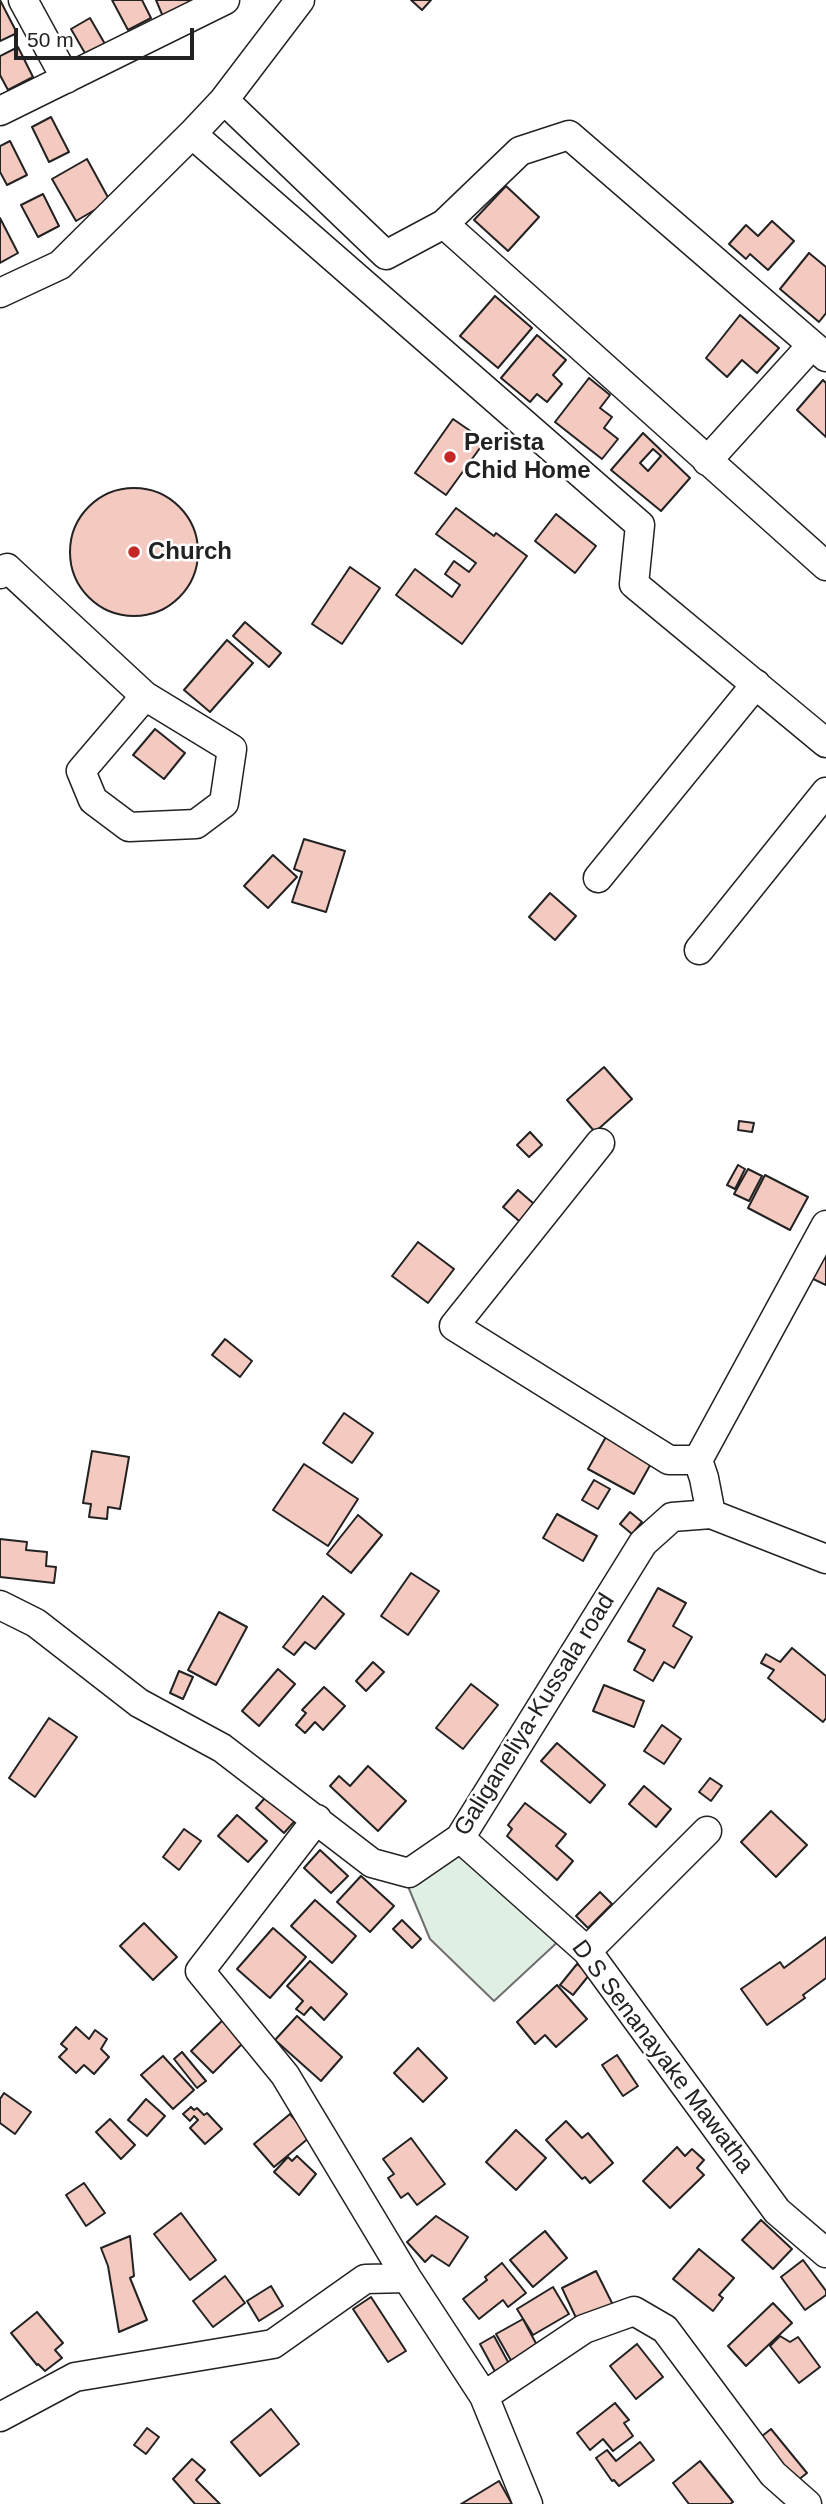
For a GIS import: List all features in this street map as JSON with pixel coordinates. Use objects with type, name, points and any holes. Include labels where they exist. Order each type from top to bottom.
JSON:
[{"type":"street","points":[[23,0],[66,79]]},
{"type":"street","points":[[0,111],[225,0]]},
{"type":"street","points":[[0,293],[60,265],[224,100],[300,0]]},
{"type":"street","points":[[224,100],[386,255],[444,224],[520,151],[569,135],[819,351],[708,461]]},
{"type":"street","points":[[192,134],[640,525],[634,584],[826,743]]},
{"type":"street","points":[[444,224],[826,566]]},
{"type":"street","points":[[0,574],[7,568],[145,696],[232,749],[224,803],[196,824],[129,827],[93,800],[81,771],[145,696]]},
{"type":"street","points":[[598,878],[756,684]]},
{"type":"street","points":[[699,950],[826,792]]},
{"type":"street","points":[[600,1143],[454,1326],[669,1460],[698,1460]]},
{"type":"street","points":[[711,1514],[698,1460],[826,1225]]},
{"type":"street","name":"Galiganeliya-Kussala road","points":[[0,1605],[36,1623],[139,1703],[222,1748],[372,1863],[410,1873],[460,1838],[643,1544],[672,1517],[711,1514],[826,1559]]},
{"type":"street","points":[[317,1819],[200,1971],[285,2075],[407,2278],[484,2396],[528,2504]]},
{"type":"street","points":[[587,1951],[707,1831]]},
{"type":"street","name":"D S Senanayake Mawatha","points":[[460,1838],[587,1951],[777,2210],[826,2253]]},
{"type":"street","points":[[0,2417],[75,2377],[273,2344],[365,2278],[407,2278]]},
{"type":"street","points":[[484,2396],[584,2329],[634,2311],[665,2329],[773,2474],[807,2504]]},
{"type":"green space","points":[[464,1849],[563,1937],[494,2001],[430,1939],[407,1884]]},
{"type":"building","points":[[0,0],[17,33],[0,41]]},
{"type":"building","points":[[112,0],[142,0],[151,18],[128,30]]},
{"type":"building","points":[[156,0],[197,0],[164,19]]},
{"type":"building","points":[[411,0],[431,0],[422,10]]},
{"type":"building","points":[[90,18],[105,44],[86,55],[71,29]]},
{"type":"building","points":[[18,47],[33,77],[8,90],[0,75],[0,56]]},
{"type":"building","points":[[51,117],[69,152],[49,162],[32,127]]},
{"type":"building","points":[[10,141],[27,175],[7,185],[0,172],[0,146]]},
{"type":"building","points":[[87,159],[110,201],[76,221],[52,179]]},
{"type":"building","points":[[506,186],[539,217],[508,251],[474,220]]},
{"type":"building","points":[[43,194],[59,226],[38,237],[21,205]]},
{"type":"building","points":[[0,218],[18,253],[0,263]]},
{"type":"building","points":[[772,221],[794,241],[768,270],[750,254],[746,259],[729,244],[746,225],[758,236]]},
{"type":"building","points":[[809,253],[826,267],[826,313],[819,322],[780,289]]},
{"type":"building","points":[[495,296],[532,328],[498,368],[460,336]]},
{"type":"building","points":[[740,315],[779,348],[757,373],[742,360],[727,377],[706,358]]},
{"type":"building","points":[[537,335],[566,360],[553,375],[562,384],[547,402],[537,394],[530,402],[501,378]]},
{"type":"building","points":[[589,378],[610,395],[600,408],[612,417],[604,428],[618,439],[602,459],[555,422]]},
{"type":"building","points":[[823,380],[826,383],[826,437],[797,410]]},
{"type":"building","name":"Perista Chid Home","points":[[453,419],[485,441],[446,495],[415,473]]},
{"type":"building","points":[[643,433],[690,478],[661,511],[611,470]],"holes":[[[653,449],[661,456],[648,471],[640,463]]]},
{"type":"building","name":"Church","points":[[134,488],[159,493],[179,507],[193,527],[198,552],[193,577],[179,597],[159,611],[134,616],[109,611],[89,597],[75,577],[70,552],[75,527],[89,507],[109,493]]},
{"type":"building","points":[[456,508],[527,556],[462,644],[396,595],[415,569],[452,597],[460,585],[445,574],[454,561],[469,572],[476,563],[436,534]]},
{"type":"building","points":[[556,514],[596,546],[575,573],[535,541]]},
{"type":"building","points":[[350,567],[380,588],[342,644],[312,624]]},
{"type":"building","points":[[245,622],[281,653],[269,667],[233,636]]},
{"type":"building","points":[[227,640],[253,663],[210,712],[184,690]]},
{"type":"building","points":[[155,729],[185,753],[164,779],[133,755]]},
{"type":"building","points":[[304,839],[345,851],[326,912],[292,902],[302,872],[294,869]]},
{"type":"building","points":[[273,855],[297,877],[268,908],[244,886]]},
{"type":"building","points":[[550,893],[576,916],[555,940],[529,917]]},
{"type":"building","points":[[604,1067],[632,1099],[595,1132],[567,1100]]},
{"type":"building","points":[[739,1121],[754,1123],[752,1132],[738,1130]]},
{"type":"building","points":[[530,1132],[542,1145],[529,1157],[517,1145]]},
{"type":"building","points":[[738,1165],[745,1169],[735,1189],[727,1185]]},
{"type":"building","points":[[748,1169],[762,1176],[749,1201],[734,1194]]},
{"type":"building","points":[[765,1175],[808,1197],[790,1230],[748,1208]]},
{"type":"building","points":[[518,1190],[541,1210],[526,1227],[503,1207]]},
{"type":"building","points":[[418,1242],[454,1269],[428,1303],[392,1276]]},
{"type":"building","points":[[818,1253],[826,1257],[826,1285],[807,1276]]},
{"type":"building","points":[[225,1339],[252,1361],[240,1377],[212,1355]]},
{"type":"building","points":[[344,1413],[373,1433],[352,1463],[323,1443]]},
{"type":"building","points":[[607,1435],[653,1460],[634,1494],[588,1469]]},
{"type":"building","points":[[92,1451],[129,1457],[120,1509],[108,1507],[107,1519],[89,1517],[91,1504],[83,1503]]},
{"type":"building","points":[[304,1464],[358,1499],[328,1546],[273,1510]]},
{"type":"building","points":[[594,1480],[610,1489],[598,1509],[582,1500]]},
{"type":"building","points":[[630,1512],[642,1522],[632,1534],[620,1524]]},
{"type":"building","points":[[557,1514],[597,1536],[583,1561],[543,1538]]},
{"type":"building","points":[[358,1515],[382,1535],[351,1573],[327,1554]]},
{"type":"building","points":[[0,1539],[27,1542],[26,1550],[47,1552],[46,1566],[56,1567],[54,1583],[0,1577]]},
{"type":"building","points":[[411,1573],[439,1591],[408,1635],[381,1616]]},
{"type":"building","points":[[658,1588],[686,1603],[673,1626],[692,1637],[674,1668],[664,1662],[653,1681],[634,1670],[645,1650],[628,1641]]},
{"type":"building","points":[[323,1596],[344,1614],[315,1649],[305,1642],[294,1655],[283,1647]]},
{"type":"building","points":[[219,1612],[247,1627],[216,1685],[188,1670]]},
{"type":"building","points":[[792,1648],[826,1676],[826,1718],[823,1722],[768,1678],[774,1670],[761,1663],[766,1654],[780,1662]]},
{"type":"building","points":[[373,1662],[384,1672],[366,1691],[356,1681]]},
{"type":"building","points":[[278,1669],[295,1684],[259,1726],[242,1711]]},
{"type":"building","points":[[179,1671],[193,1677],[183,1699],[170,1693]]},
{"type":"building","points":[[471,1684],[498,1705],[463,1749],[436,1728]]},
{"type":"building","points":[[604,1685],[644,1701],[634,1727],[593,1711]]},
{"type":"building","points":[[324,1687],[345,1706],[323,1730],[315,1722],[305,1733],[296,1725],[306,1713],[302,1710]]},
{"type":"building","points":[[49,1718],[77,1737],[35,1797],[9,1778]]},
{"type":"building","points":[[662,1725],[681,1739],[664,1764],[644,1751]]},
{"type":"building","points":[[557,1743],[605,1785],[590,1803],[541,1761]]},
{"type":"building","points":[[368,1766],[406,1801],[378,1831],[330,1786],[339,1776],[350,1786]]},
{"type":"building","points":[[710,1778],[722,1786],[711,1801],[699,1792]]},
{"type":"building","points":[[644,1786],[671,1809],[656,1827],[629,1804]]},
{"type":"building","points":[[273,1789],[301,1814],[284,1833],[256,1808]]},
{"type":"building","points":[[525,1803],[566,1834],[556,1846],[573,1861],[557,1880],[507,1836],[512,1829],[508,1825]]},
{"type":"building","points":[[771,1811],[807,1845],[776,1877],[741,1842]]},
{"type":"building","points":[[237,1815],[267,1841],[248,1862],[218,1836]]},
{"type":"building","points":[[184,1829],[201,1841],[179,1870],[163,1857]]},
{"type":"building","points":[[320,1850],[348,1876],[331,1893],[304,1868]]},
{"type":"building","points":[[361,1876],[394,1906],[370,1932],[337,1902]]},
{"type":"building","points":[[600,1892],[612,1904],[588,1928],[576,1916]]},
{"type":"building","points":[[315,1900],[356,1936],[332,1963],[291,1926]]},
{"type":"building","points":[[402,1920],[421,1939],[412,1948],[393,1929]]},
{"type":"building","points":[[144,1923],[177,1957],[153,1980],[120,1946]]},
{"type":"building","points":[[273,1928],[306,1957],[270,1998],[237,1969]]},
{"type":"building","points":[[826,1937],[826,1978],[803,1995],[805,1998],[767,2025],[741,1989],[780,1962],[784,1968]]},
{"type":"building","points":[[310,1961],[347,1994],[324,2020],[311,2007],[304,2015],[296,2009],[303,2001],[287,1986]]},
{"type":"building","points":[[577,1964],[590,1974],[573,1995],[560,1985]]},
{"type":"building","points":[[557,1985],[587,2019],[556,2047],[545,2035],[535,2044],[517,2022]]},
{"type":"building","points":[[297,2016],[342,2057],[321,2081],[275,2040]]},
{"type":"building","points":[[226,2017],[247,2039],[213,2073],[191,2051]]},
{"type":"building","points":[[76,2027],[89,2039],[95,2030],[107,2039],[101,2049],[109,2057],[94,2074],[84,2065],[76,2073],[59,2057],[67,2049],[61,2044]]},
{"type":"building","points":[[418,2048],[447,2078],[423,2102],[394,2073]]},
{"type":"building","points":[[182,2052],[206,2081],[197,2088],[174,2059]]},
{"type":"building","points":[[617,2055],[638,2086],[623,2096],[602,2065]]},
{"type":"building","points":[[163,2056],[194,2090],[173,2109],[141,2075]]},
{"type":"building","points":[[4,2093],[31,2112],[15,2134],[0,2123],[0,2099]]},
{"type":"building","points":[[146,2099],[165,2116],[147,2136],[128,2120]]},
{"type":"building","points":[[191,2107],[194,2110],[197,2108],[204,2115],[207,2113],[222,2129],[205,2144],[190,2128],[198,2120],[194,2116],[190,2121],[183,2114]]},
{"type":"building","points":[[290,2114],[310,2137],[274,2167],[254,2144]]},
{"type":"building","points":[[110,2119],[135,2145],[121,2159],[96,2132]]},
{"type":"building","points":[[566,2121],[582,2138],[588,2133],[613,2163],[590,2183],[585,2177],[582,2179],[546,2140]]},
{"type":"building","points":[[516,2130],[546,2158],[516,2190],[486,2162]]},
{"type":"building","points":[[411,2138],[445,2184],[417,2205],[408,2193],[401,2198],[388,2178],[394,2174],[383,2159]]},
{"type":"building","points":[[677,2147],[685,2156],[692,2149],[704,2160],[697,2168],[704,2175],[670,2208],[643,2181]]},
{"type":"building","points":[[297,2156],[316,2174],[299,2195],[274,2172],[288,2157],[292,2161]]},
{"type":"building","points":[[84,2183],[105,2213],[86,2226],[66,2195]]},
{"type":"building","points":[[181,2213],[216,2260],[190,2280],[154,2234]]},
{"type":"building","points":[[436,2216],[468,2237],[449,2266],[432,2255],[425,2262],[407,2242]]},
{"type":"building","points":[[761,2220],[792,2249],[773,2269],[742,2240]]},
{"type":"building","points":[[545,2231],[567,2258],[533,2287],[510,2260]]},
{"type":"building","points":[[130,2236],[134,2276],[130,2278],[147,2320],[119,2332],[108,2266],[101,2248]]},
{"type":"building","points":[[699,2249],[734,2278],[719,2295],[723,2298],[713,2311],[673,2279]]},
{"type":"building","points":[[803,2260],[826,2291],[826,2295],[805,2310],[781,2277]]},
{"type":"building","points":[[502,2263],[526,2293],[508,2307],[503,2300],[479,2319],[463,2299],[487,2280],[485,2277]]},
{"type":"building","points":[[596,2271],[613,2305],[578,2322],[562,2288]]},
{"type":"building","points":[[225,2276],[245,2303],[213,2327],[193,2301]]},
{"type":"building","points":[[271,2286],[283,2306],[259,2321],[247,2301]]},
{"type":"building","points":[[553,2287],[569,2314],[533,2335],[517,2309]]},
{"type":"building","points":[[371,2297],[406,2351],[388,2362],[353,2309]]},
{"type":"building","points":[[773,2303],[792,2323],[746,2366],[728,2346]]},
{"type":"building","points":[[37,2312],[63,2343],[55,2350],[62,2358],[45,2371],[11,2333]]},
{"type":"building","points":[[523,2319],[539,2349],[513,2364],[496,2334]]},
{"type":"building","points":[[494,2336],[513,2371],[499,2379],[480,2344]]},
{"type":"building","points":[[780,2336],[790,2342],[798,2337],[820,2367],[799,2383],[770,2346]]},
{"type":"building","points":[[637,2344],[663,2377],[636,2399],[610,2366]]},
{"type":"building","points":[[615,2403],[629,2420],[624,2423],[633,2436],[613,2451],[603,2439],[590,2450],[577,2433]]},
{"type":"building","points":[[271,2409],[299,2444],[260,2476],[231,2442]]},
{"type":"building","points":[[147,2428],[159,2437],[146,2454],[134,2445]]},
{"type":"building","points":[[771,2429],[807,2473],[792,2485],[757,2440]]},
{"type":"building","points":[[640,2442],[654,2460],[619,2486],[612,2481],[596,2458],[607,2450],[616,2461]]},
{"type":"building","points":[[192,2459],[205,2470],[196,2480],[220,2504],[195,2504],[173,2479]]},
{"type":"building","points":[[700,2461],[733,2502],[689,2504],[673,2483]]},
{"type":"building","points":[[499,2481],[512,2504],[461,2504]]},
{"type":"place","name":"Perista Chid Home","points":[[450,457]]},
{"type":"place","name":"Church","points":[[134,552]]}]
